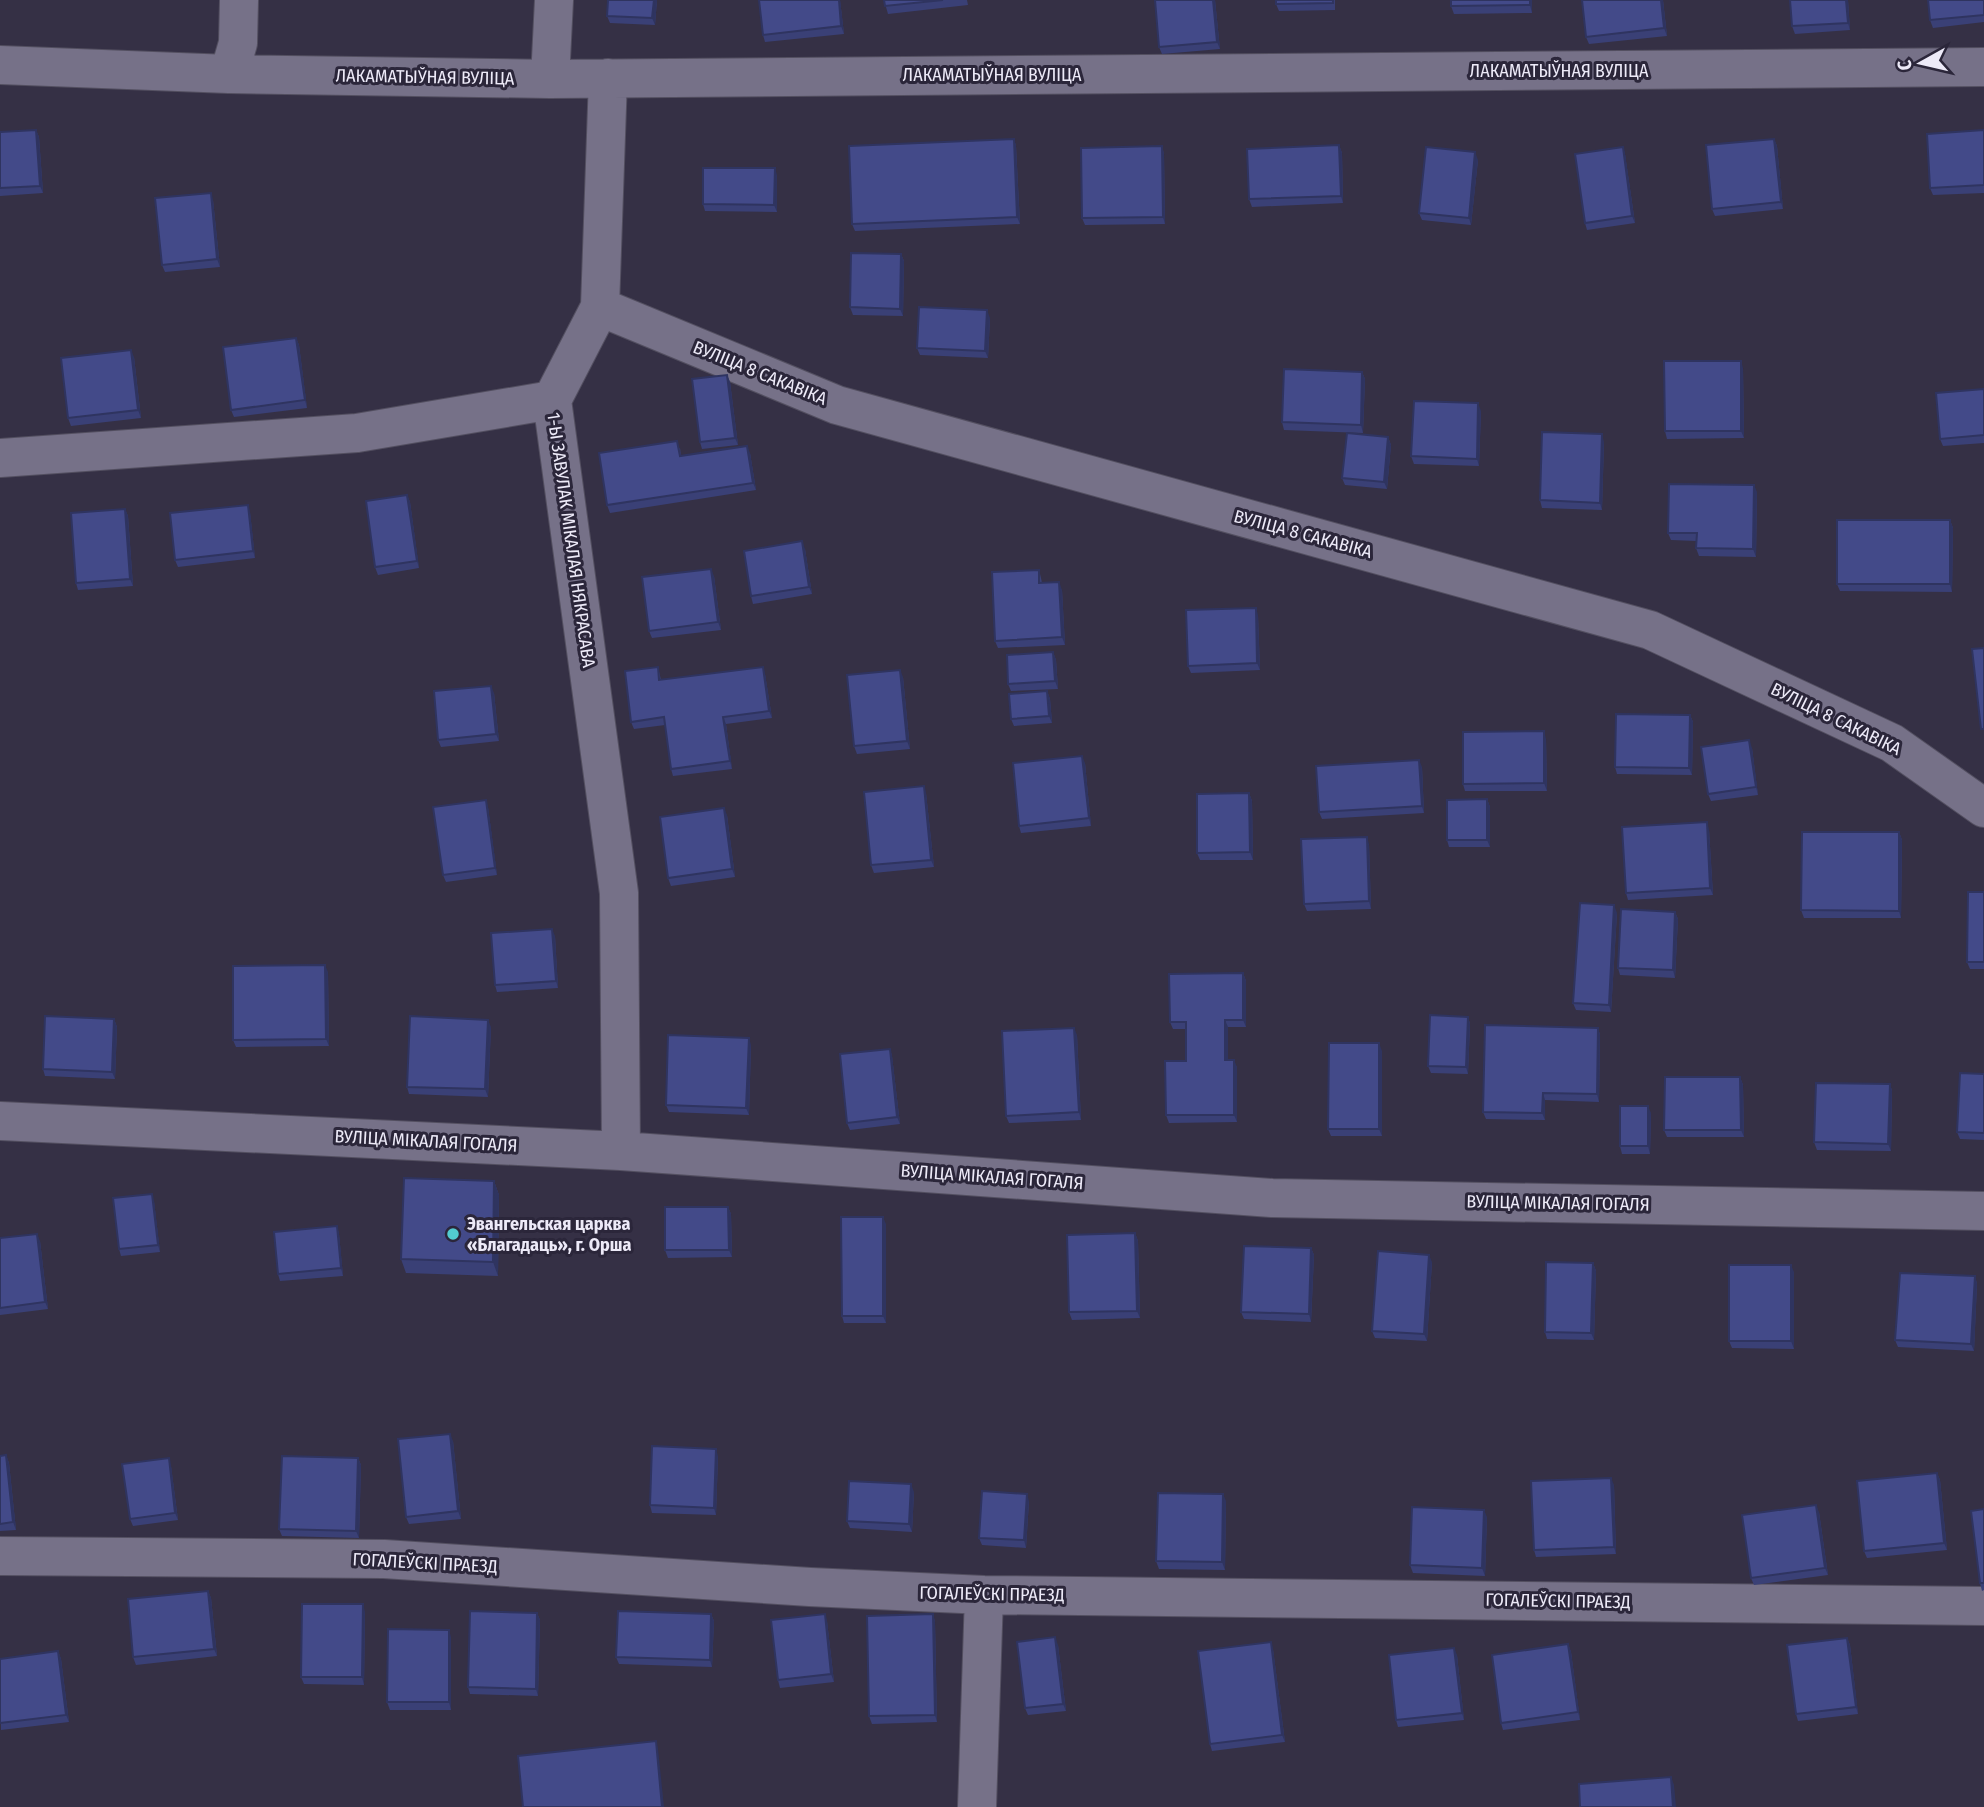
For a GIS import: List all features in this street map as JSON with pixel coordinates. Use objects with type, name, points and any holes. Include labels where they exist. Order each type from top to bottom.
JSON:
[{"type":"street","points":[[229,74],[238,43],[239,0]]},
{"type":"street","points":[[550,79],[554,0]]},
{"type":"street","name":"ЛАКАМАТЫЎНАЯ ВУЛІЦА","points":[[0,65],[229,74],[550,79],[1984,67]]},
{"type":"street","points":[[552,400],[600,307],[608,78]]},
{"type":"street","name":"ВУЛІЦА 8 САКАВІКА","points":[[600,307],[837,405],[1650,630],[1892,743],[1984,808]]},
{"type":"street","name":"1-Ы ЗАВУЛАК МІКАЛАЯ НЯКРАСАВА","points":[[0,458],[357,433],[552,400],[619,893],[621,1151]]},
{"type":"street","name":"ВУЛІЦА МІКАЛАЯ ГОГАЛЯ","points":[[0,1121],[621,1151],[1272,1198],[1984,1211]]},
{"type":"street","name":"ГОГАЛЕЎСКІ ПРАЕЗД","points":[[0,1556],[384,1559],[810,1587],[984,1595],[1984,1606]]},
{"type":"street","points":[[977,1807],[984,1595]]},
{"type":"building","points":[[608,0],[654,0],[652,18],[607,16]]},
{"type":"building","points":[[759,0],[839,0],[841,26],[763,35]]},
{"type":"building","points":[[884,0],[943,0],[885,6]]},
{"type":"building","points":[[1155,0],[1213,0],[1217,42],[1159,47]]},
{"type":"building","points":[[1276,0],[1333,0],[1333,3],[1276,4]]},
{"type":"building","points":[[1451,0],[1530,0],[1530,5],[1451,6]]},
{"type":"building","points":[[1582,0],[1661,0],[1664,28],[1586,37]]},
{"type":"building","points":[[1790,0],[1846,0],[1848,23],[1792,26]]},
{"type":"building","points":[[1928,0],[1984,0],[1984,15],[1930,20]]},
{"type":"building","points":[[36,130],[40,186],[0,188],[0,132]]},
{"type":"building","points":[[1984,130],[1984,185],[1930,188],[1927,134]]},
{"type":"building","points":[[1014,139],[1017,217],[852,224],[849,146]]},
{"type":"building","points":[[1774,139],[1781,202],[1712,209],[1706,145]]},
{"type":"building","points":[[1339,145],[1341,196],[1249,199],[1247,149]]},
{"type":"building","points":[[1162,146],[1163,217],[1082,218],[1081,148]]},
{"type":"building","points":[[1426,147],[1475,152],[1469,218],[1419,213]]},
{"type":"building","points":[[1623,147],[1632,216],[1585,223],[1575,154]]},
{"type":"building","points":[[703,168],[775,168],[774,205],[703,204]]},
{"type":"building","points":[[211,193],[217,259],[162,265],[155,198]]},
{"type":"building","points":[[851,253],[901,254],[900,309],[850,307]]},
{"type":"building","points":[[919,307],[987,310],[985,351],[917,348]]},
{"type":"building","points":[[296,338],[305,400],[231,410],[223,347]]},
{"type":"building","points":[[131,350],[138,410],[68,418],[61,358]]},
{"type":"building","points":[[1664,361],[1741,361],[1741,431],[1665,431]]},
{"type":"building","points":[[1284,369],[1362,372],[1361,425],[1282,422]]},
{"type":"building","points":[[727,375],[735,438],[700,442],[692,379]]},
{"type":"building","points":[[1984,389],[1984,435],[1940,439],[1936,393]]},
{"type":"building","points":[[1414,401],[1478,403],[1477,459],[1411,456]]},
{"type":"building","points":[[1542,432],[1602,434],[1600,503],[1540,500]]},
{"type":"building","points":[[1347,433],[1388,437],[1384,482],[1342,478]]},
{"type":"building","points":[[677,441],[680,456],[747,446],[753,483],[607,505],[599,453]]},
{"type":"building","points":[[1669,484],[1754,485],[1753,549],[1696,548],[1697,533],[1668,533]]},
{"type":"building","points":[[407,495],[417,561],[375,567],[366,501]]},
{"type":"building","points":[[248,505],[253,551],[175,560],[170,513]]},
{"type":"building","points":[[125,509],[130,579],[76,583],[71,513]]},
{"type":"building","points":[[1837,520],[1950,520],[1950,584],[1837,584]]},
{"type":"building","points":[[802,541],[809,587],[751,596],[744,551]]},
{"type":"building","points":[[711,569],[718,622],[649,631],[642,577]]},
{"type":"building","points":[[1039,570],[1039,583],[1059,582],[1062,637],[995,641],[992,572]]},
{"type":"building","points":[[1256,608],[1257,663],[1188,666],[1186,610]]},
{"type":"building","points":[[1984,648],[1984,729],[1981,729],[1972,649]]},
{"type":"building","points":[[1053,652],[1055,681],[1008,684],[1007,655]]},
{"type":"building","points":[[658,667],[659,680],[763,667],[769,711],[723,717],[730,761],[671,769],[664,717],[631,722],[625,671]]},
{"type":"building","points":[[900,670],[907,741],[854,746],[847,675]]},
{"type":"building","points":[[491,686],[496,734],[438,740],[434,691]]},
{"type":"building","points":[[1047,691],[1049,716],[1011,719],[1009,694]]},
{"type":"building","points":[[1616,714],[1690,715],[1689,768],[1615,767]]},
{"type":"building","points":[[1544,731],[1544,783],[1463,784],[1463,732]]},
{"type":"building","points":[[1749,740],[1756,787],[1708,794],[1701,747]]},
{"type":"building","points":[[1082,756],[1089,818],[1019,826],[1013,763]]},
{"type":"building","points":[[1419,760],[1422,806],[1319,812],[1316,766]]},
{"type":"building","points":[[924,786],[931,860],[871,865],[864,792]]},
{"type":"building","points":[[1249,793],[1250,852],[1197,853],[1197,794]]},
{"type":"building","points":[[1487,799],[1487,840],[1447,840],[1447,800]]},
{"type":"building","points":[[486,800],[495,868],[443,875],[433,807]]},
{"type":"building","points":[[724,808],[732,869],[668,878],[660,817]]},
{"type":"building","points":[[1707,822],[1710,888],[1626,893],[1622,827]]},
{"type":"building","points":[[1802,832],[1899,832],[1899,911],[1801,910]]},
{"type":"building","points":[[1367,837],[1369,901],[1304,904],[1301,839]]},
{"type":"building","points":[[1968,892],[1984,892],[1984,962],[1967,962]]},
{"type":"building","points":[[1580,903],[1614,905],[1609,1005],[1573,1003]]},
{"type":"building","points":[[1621,909],[1675,912],[1673,970],[1618,968]]},
{"type":"building","points":[[552,929],[556,981],[495,985],[491,933]]},
{"type":"building","points":[[325,965],[326,1039],[233,1040],[233,966]]},
{"type":"building","points":[[1243,973],[1243,1020],[1225,1020],[1225,1060],[1234,1060],[1234,1115],[1166,1115],[1165,1061],[1186,1061],[1186,1022],[1170,1022],[1169,974]]},
{"type":"building","points":[[1430,1015],[1468,1017],[1466,1067],[1428,1066]]},
{"type":"building","points":[[45,1016],[114,1019],[112,1072],[43,1069]]},
{"type":"building","points":[[410,1016],[488,1020],[485,1089],[407,1087]]},
{"type":"building","points":[[1485,1025],[1598,1028],[1597,1094],[1543,1093],[1542,1113],[1483,1112]]},
{"type":"building","points":[[1074,1028],[1079,1112],[1006,1116],[1002,1031]]},
{"type":"building","points":[[668,1035],[749,1038],[746,1108],[666,1105]]},
{"type":"building","points":[[1329,1043],[1379,1043],[1379,1129],[1328,1129]]},
{"type":"building","points":[[890,1049],[897,1117],[847,1123],[840,1054]]},
{"type":"building","points":[[1960,1073],[1984,1074],[1984,1133],[1957,1132]]},
{"type":"building","points":[[1665,1077],[1740,1077],[1741,1130],[1664,1130]]},
{"type":"building","points":[[1816,1083],[1890,1084],[1888,1144],[1814,1142]]},
{"type":"building","points":[[1620,1106],[1648,1106],[1648,1146],[1620,1146]]},
{"type":"building","name":"Эвангельская царква «Благадаць», г. Орша","points":[[404,1178],[494,1181],[493,1262],[401,1259]]},
{"type":"building","points":[[152,1194],[158,1245],[119,1249],[113,1198]]},
{"type":"building","points":[[665,1207],[728,1207],[729,1250],[665,1250]]},
{"type":"building","points":[[841,1217],[883,1217],[883,1316],[842,1316]]},
{"type":"building","points":[[337,1226],[341,1268],[278,1274],[274,1232]]},
{"type":"building","points":[[1135,1233],[1137,1311],[1069,1312],[1067,1235]]},
{"type":"building","points":[[37,1234],[45,1302],[0,1308],[0,1238]]},
{"type":"building","points":[[1244,1246],[1311,1248],[1309,1314],[1241,1312]]},
{"type":"building","points":[[1378,1251],[1429,1255],[1424,1334],[1372,1331]]},
{"type":"building","points":[[1546,1262],[1593,1263],[1591,1333],[1545,1332]]},
{"type":"building","points":[[1729,1265],[1791,1265],[1791,1341],[1729,1341]]},
{"type":"building","points":[[1900,1273],[1975,1276],[1971,1344],[1895,1340]]},
{"type":"building","points":[[450,1434],[458,1511],[406,1517],[398,1439]]},
{"type":"building","points":[[652,1446],[716,1449],[714,1508],[650,1505]]},
{"type":"building","points":[[6,1455],[13,1522],[0,1524],[0,1456]]},
{"type":"building","points":[[282,1456],[358,1458],[356,1531],[279,1529]]},
{"type":"building","points":[[169,1458],[175,1513],[130,1519],[122,1464]]},
{"type":"building","points":[[1937,1473],[1944,1543],[1864,1551],[1857,1481]]},
{"type":"building","points":[[1611,1478],[1614,1547],[1534,1550],[1531,1481]]},
{"type":"building","points":[[849,1481],[911,1484],[909,1524],[847,1521]]},
{"type":"building","points":[[982,1491],[1027,1494],[1024,1540],[979,1538]]},
{"type":"building","points":[[1158,1493],[1223,1494],[1222,1562],[1156,1561]]},
{"type":"building","points":[[1816,1505],[1825,1568],[1751,1578],[1742,1515]]},
{"type":"building","points":[[1412,1507],[1484,1510],[1482,1568],[1410,1565]]},
{"type":"building","points":[[1984,1509],[1984,1583],[1980,1583],[1971,1511]]},
{"type":"building","points":[[208,1591],[214,1649],[133,1657],[128,1599]]},
{"type":"building","points":[[302,1604],[363,1604],[362,1677],[301,1677]]},
{"type":"building","points":[[470,1611],[537,1613],[536,1689],[468,1687]]},
{"type":"building","points":[[618,1611],[711,1614],[710,1660],[616,1657]]},
{"type":"building","points":[[825,1614],[831,1674],[778,1680],[771,1620]]},
{"type":"building","points":[[933,1614],[935,1715],[869,1716],[867,1616]]},
{"type":"building","points":[[388,1629],[449,1630],[449,1702],[387,1702]]},
{"type":"building","points":[[1055,1637],[1063,1704],[1025,1708],[1017,1642]]},
{"type":"building","points":[[1847,1638],[1856,1707],[1796,1714],[1787,1645]]},
{"type":"building","points":[[1271,1642],[1282,1735],[1210,1744],[1198,1651]]},
{"type":"building","points":[[1568,1644],[1578,1712],[1501,1723],[1492,1655]]},
{"type":"building","points":[[1454,1648],[1462,1713],[1396,1720],[1389,1655]]},
{"type":"building","points":[[58,1651],[66,1715],[0,1723],[0,1659]]},
{"type":"building","points":[[656,1741],[662,1807],[523,1807],[518,1756]]},
{"type":"building","points":[[1671,1777],[1673,1807],[1580,1807],[1579,1784]]},
{"type":"place","name":"Эвангельская царква «Благадаць», г. Орша","points":[[453,1234]]}]
